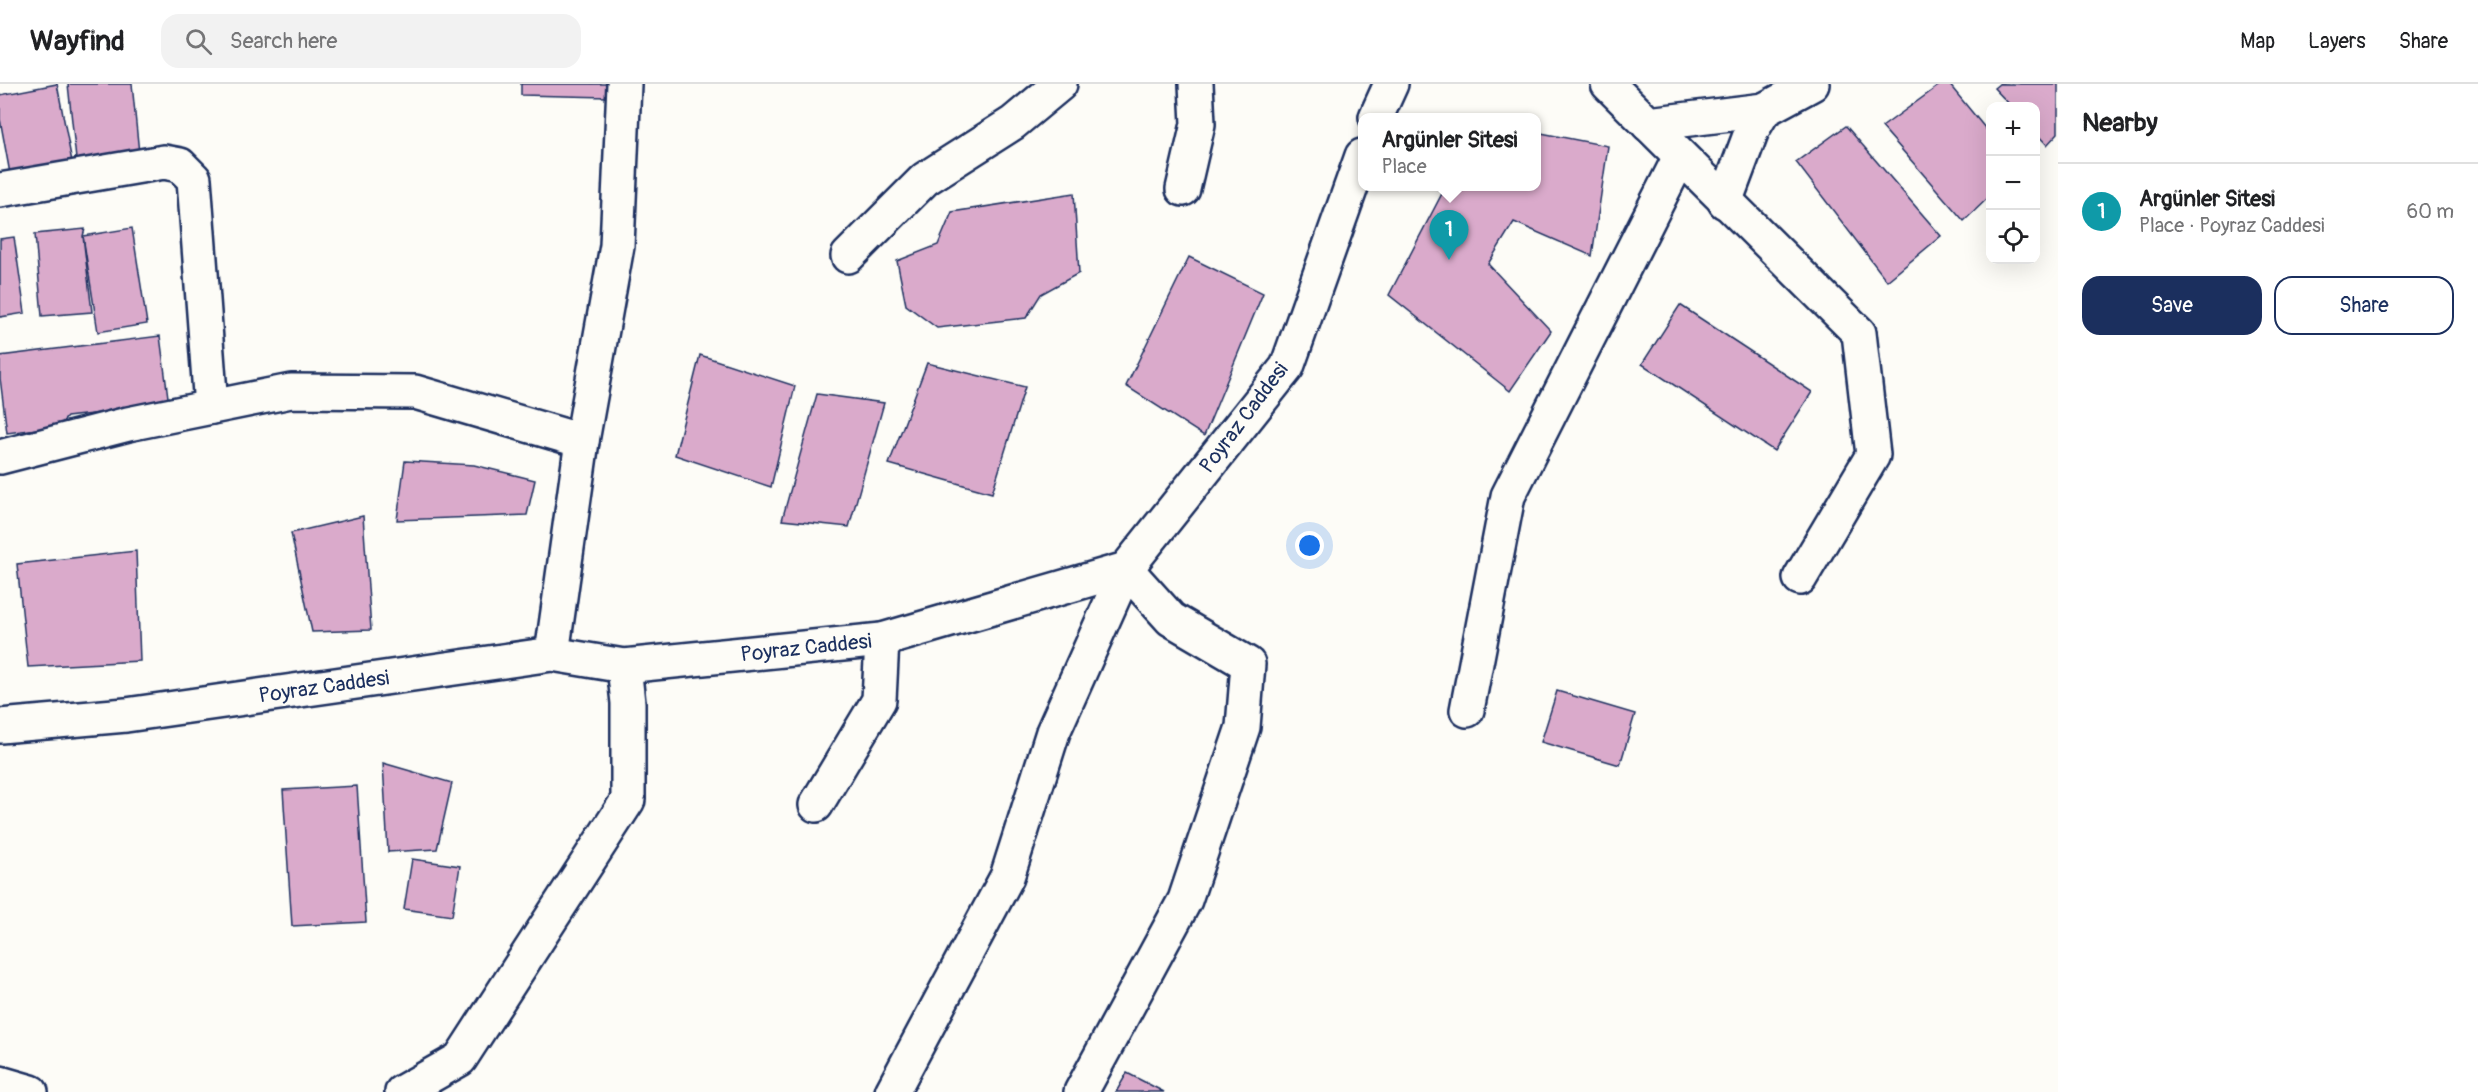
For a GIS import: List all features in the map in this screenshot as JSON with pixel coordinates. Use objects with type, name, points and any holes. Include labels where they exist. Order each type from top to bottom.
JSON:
[{"type":"street","points":[[552,654],[582,441],[617,246],[624,84]]},
{"type":"street","points":[[848,256],[925,179],[1013,123],[1060,84]]},
{"type":"street","points":[[1184,189],[1198,124],[1196,84]]},
{"type":"street","points":[[1378,113],[1391,84]]},
{"type":"street","points":[[1608,84],[1859,333],[1873,455],[1800,578]]},
{"type":"street","points":[[1648,124],[1764,110],[1812,84]]},
{"type":"street","points":[[1725,202],[1752,130],[1764,110]]},
{"type":"street","points":[[1467,710],[1508,496],[1680,157]]},
{"type":"street","points":[[0,190],[164,162],[180,165],[194,179],[211,407]]},
{"type":"street","name":"Poyraz Caddesi","points":[[0,726],[126,715],[552,654],[624,666],[882,640],[1126,568],[1287,367],[1358,167]]},
{"type":"street","points":[[0,457],[128,424],[291,391],[415,392],[582,441]]},
{"type":"street","points":[[891,1091],[1007,878],[1053,732],[1126,568],[1171,619],[1248,664],[1243,728],[1185,900],[1081,1092]]},
{"type":"street","points":[[816,805],[879,700],[882,640]]},
{"type":"street","points":[[402,1092],[460,1059],[628,800],[628,703],[624,666]]},
{"type":"street","points":[[0,1083],[31,1092]]},
{"type":"building","points":[[57,84],[73,167],[11,179],[0,119],[0,95]]},
{"type":"building","points":[[68,84],[132,84],[139,153],[76,159]]},
{"type":"building","points":[[521,84],[608,84],[608,97],[521,95]]},
{"type":"building","points":[[1941,84],[1949,84],[1986,129],[1986,200],[1964,221],[1882,127]]},
{"type":"building","points":[[1999,84],[2058,84],[2058,133],[2047,145],[2040,137],[2040,102],[2007,102],[1994,88]]},
{"type":"building","points":[[1846,126],[1941,236],[1887,281],[1796,162]]},
{"type":"building","points":[[1541,133],[1608,146],[1592,256],[1514,222],[1488,264],[1551,331],[1510,391],[1389,295],[1443,191],[1541,191]]},
{"type":"building","points":[[1074,193],[1079,273],[1041,294],[1026,318],[937,328],[906,305],[897,261],[938,245],[952,212]]},
{"type":"building","points":[[132,228],[147,324],[98,332],[83,236]]},
{"type":"building","points":[[85,229],[83,236],[92,312],[42,316],[35,234]]},
{"type":"building","points":[[14,237],[25,313],[0,317],[0,239]]},
{"type":"building","points":[[1189,257],[1263,293],[1204,436],[1126,386]]},
{"type":"building","points":[[1680,305],[1812,392],[1774,451],[1642,364]]},
{"type":"building","points":[[160,336],[169,405],[67,417],[59,426],[7,433],[0,378],[0,356]]},
{"type":"building","points":[[700,355],[795,386],[771,487],[675,455]]},
{"type":"building","points":[[927,363],[1025,387],[992,493],[889,464]]},
{"type":"building","points":[[817,394],[884,403],[849,527],[782,520]]},
{"type":"building","points":[[405,461],[474,465],[535,480],[527,515],[397,520]]},
{"type":"building","points":[[363,516],[371,630],[312,632],[291,533]]},
{"type":"building","points":[[136,551],[140,661],[28,667],[17,564]]},
{"type":"building","points":[[1557,691],[1635,714],[1620,765],[1541,742]]},
{"type":"building","points":[[383,763],[452,783],[437,849],[388,852]]},
{"type":"building","points":[[357,786],[366,922],[292,926],[283,790]]},
{"type":"building","points":[[412,859],[460,866],[452,916],[404,909]]},
{"type":"building","points":[[1127,1073],[1164,1092],[1116,1092]]},
{"type":"place","name":"Argünler Sitesi","points":[[1449,260]]}]
